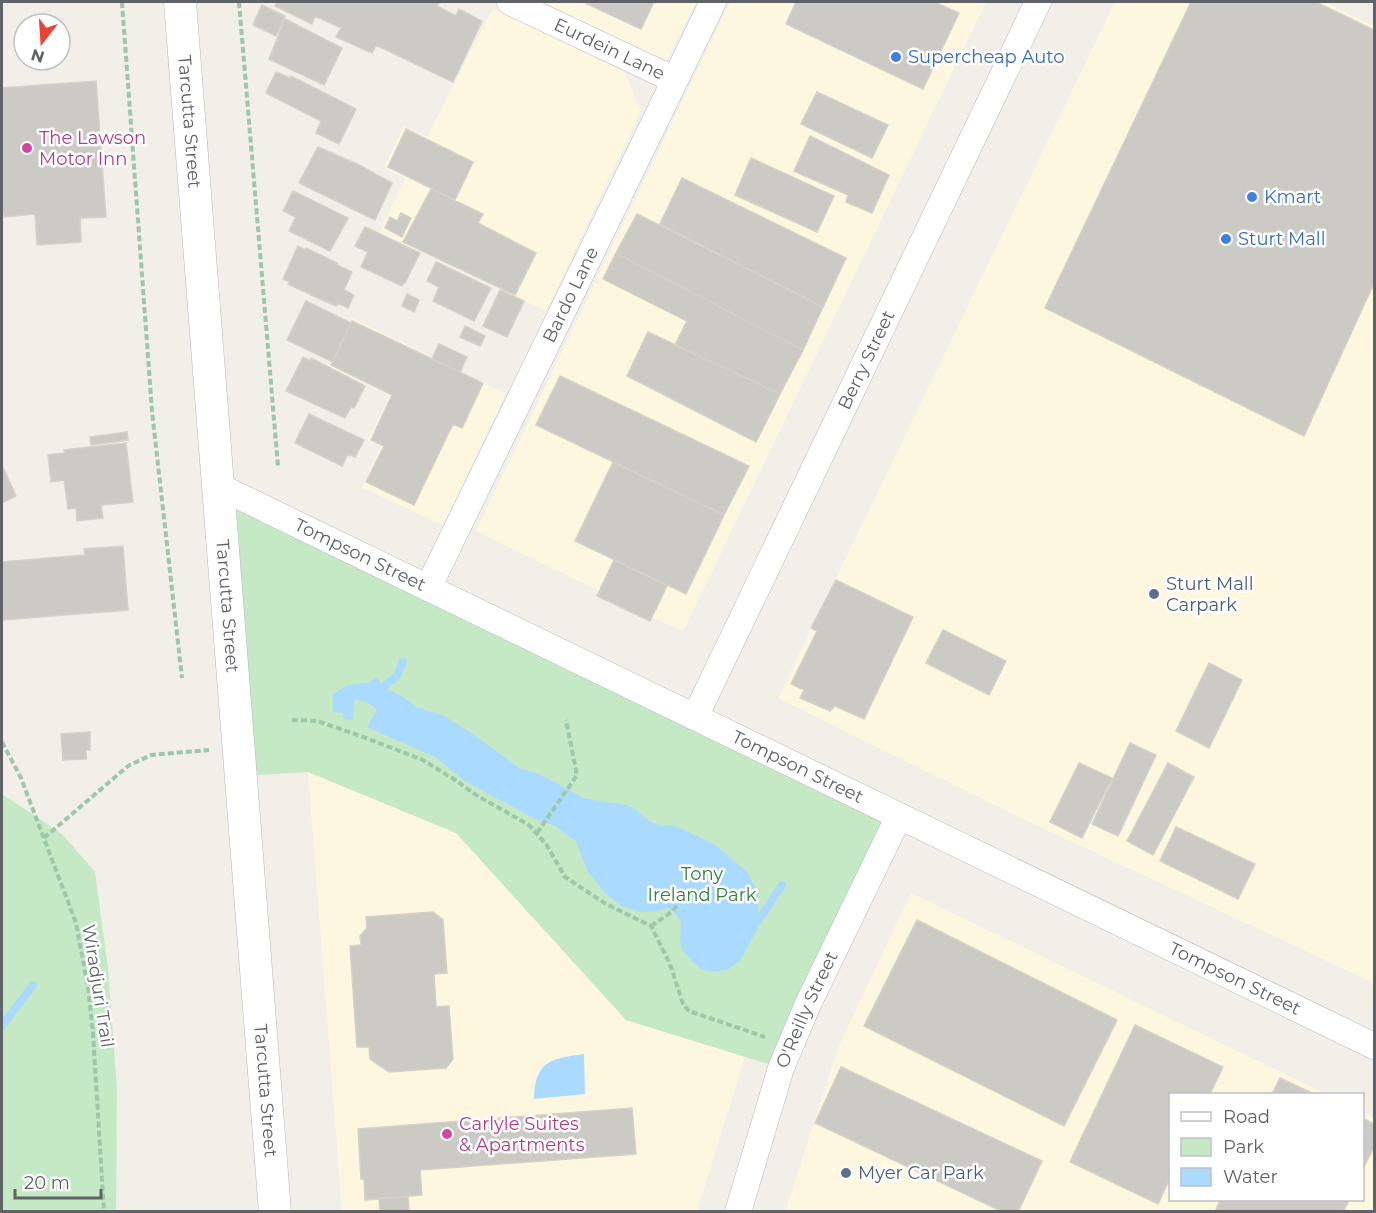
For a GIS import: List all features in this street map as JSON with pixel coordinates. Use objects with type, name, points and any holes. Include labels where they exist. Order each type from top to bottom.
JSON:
[{"type":"street","name":"Tarcutta Street","points":[[180,2],[275,1212]]},
{"type":"street","name":"Eurdein Lane","points":[[510,2],[675,80]]},
{"type":"street","name":"Bardo Lane","points":[[428,588],[713,2]]},
{"type":"street","name":"Berry Street","points":[[695,717],[1038,2]]},
{"type":"street","name":"Tompson Street","points":[[218,486],[1374,1046]]},
{"type":"street","name":"O'Reilly Street","points":[[738,1212],[777,1078],[790,1046],[899,816]]},
{"type":"path","points":[[123,2],[152,411],[182,678]]},
{"type":"path","points":[[239,2],[243,72],[278,467]]},
{"type":"path","points":[[292,720],[317,721],[423,760],[476,795],[529,825],[537,833],[565,878],[606,904],[651,926],[670,964],[683,1004],[689,1011],[790,1046]]},
{"type":"path","points":[[537,833],[577,775],[566,720]]},
{"type":"path","name":"Wiradjuri Trail","points":[[2,742],[21,778],[76,923],[88,987],[93,1033],[104,1212]]},
{"type":"path","points":[[44,838],[128,766],[151,755],[188,751]]},
{"type":"path","points":[[651,926],[673,911],[685,892]]},
{"type":"shaded area","points":[[537,2],[696,2],[667,59],[639,56]]},
{"type":"shaded area","points":[[730,2],[986,2],[683,632],[476,531]]},
{"type":"shaded area","points":[[1115,2],[1325,2],[1374,26],[1374,983],[1023,819],[778,698]]},
{"type":"shaded area","points":[[493,8],[624,71],[641,111],[546,311],[379,232],[405,179],[384,167],[404,126],[427,137]]},
{"type":"shaded area","points":[[353,318],[506,394],[443,525],[362,488],[381,446],[368,440],[390,396],[330,366]]},
{"type":"shaded area","points":[[308,772],[456,833],[626,1020],[745,1057],[697,1211],[342,1211]]},
{"type":"shaded area","points":[[911,893],[1324,1093],[1169,1093],[1169,1201],[1364,1201],[1364,1113],[1374,1118],[1374,1211],[785,1212],[838,1048]]},
{"type":"green space","name":"Tony Ireland Park","points":[[221,487],[899,816],[781,1068],[626,1020],[456,833],[308,772],[243,776]]},
{"type":"green space","points":[[2,794],[62,834],[95,872],[108,968],[117,1089],[116,1211],[2,1211]]},
{"type":"water","points":[[377,677],[383,687],[418,708],[444,716],[519,768],[541,775],[586,799],[626,805],[635,809],[649,821],[659,825],[675,826],[716,845],[748,873],[758,893],[758,928],[740,961],[727,970],[710,972],[698,967],[683,951],[680,940],[681,923],[675,913],[666,908],[659,911],[639,912],[620,905],[607,895],[588,872],[576,841],[553,825],[537,820],[463,780],[437,758],[367,727],[377,709],[366,702],[355,699],[353,720],[344,719],[343,713],[333,712],[333,694],[348,685],[369,683]]},
{"type":"water","points":[[584,1054],[585,1094],[534,1099],[537,1077],[541,1069],[554,1060]]},
{"type":"building","points":[[277,2],[440,2],[437,6],[456,16],[459,9],[482,21],[453,82],[376,45],[372,53],[336,37],[341,28],[315,16],[312,24],[275,6]]},
{"type":"building","points":[[583,2],[654,2],[641,29]]},
{"type":"building","name":"Supercheap Auto","points":[[796,2],[934,2],[959,13],[923,89],[786,24]]},
{"type":"building","name":"Sturt Mall","points":[[1191,2],[1316,2],[1374,30],[1374,283],[1304,436],[1045,308]]},
{"type":"building","points":[[262,5],[285,16],[276,36],[253,25]]},
{"type":"building","points":[[285,19],[342,48],[324,85],[269,59]]},
{"type":"building","points":[[276,72],[290,78],[291,76],[356,109],[339,144],[316,133],[321,121],[266,93]]},
{"type":"building","points":[[96,81],[106,217],[80,218],[81,242],[37,245],[35,214],[4,217],[2,213],[2,88]]},
{"type":"building","points":[[817,92],[888,125],[872,158],[801,124]]},
{"type":"building","points":[[406,129],[473,162],[455,200],[388,167]]},
{"type":"building","points":[[810,136],[889,175],[872,213],[846,202],[848,195],[794,171]]},
{"type":"building","points":[[318,147],[392,183],[375,220],[299,183]]},
{"type":"building","points":[[751,158],[834,196],[817,232],[735,195]]},
{"type":"building","points":[[682,178],[846,258],[823,307],[660,224]]},
{"type":"building","points":[[431,189],[483,214],[478,223],[536,253],[515,295],[403,242]]},
{"type":"building","points":[[293,191],[348,218],[330,251],[289,231],[296,217],[283,211]]},
{"type":"building","points":[[401,213],[411,218],[402,237],[385,228],[390,217],[397,221]]},
{"type":"building","points":[[637,214],[823,307],[803,350],[616,253]]},
{"type":"building","points":[[365,227],[420,253],[402,286],[361,267],[368,252],[355,246]]},
{"type":"building","points":[[298,246],[352,272],[344,290],[354,295],[348,308],[320,299],[288,284],[290,282],[283,279]]},
{"type":"building","points":[[616,253],[803,350],[780,394],[675,345],[687,321],[603,279]]},
{"type":"building","points":[[436,262],[491,288],[474,321],[433,301],[439,287],[427,281]]},
{"type":"building","points":[[500,290],[524,301],[507,337],[483,326]]},
{"type":"building","points":[[407,294],[419,300],[414,312],[402,306]]},
{"type":"building","points":[[306,301],[351,323],[333,362],[287,340]]},
{"type":"building","points":[[352,321],[483,383],[462,428],[453,424],[414,505],[366,482],[384,446],[371,440],[392,395],[331,365]]},
{"type":"building","points":[[465,326],[485,336],[480,346],[460,337]]},
{"type":"building","points":[[648,332],[780,394],[756,442],[627,376]]},
{"type":"building","points":[[439,344],[467,357],[460,372],[432,359]]},
{"type":"building","points":[[303,357],[310,361],[311,358],[365,386],[354,408],[351,407],[345,418],[286,391]]},
{"type":"building","points":[[560,376],[749,466],[724,515],[536,425]]},
{"type":"building","points":[[309,414],[364,440],[355,457],[348,454],[342,466],[295,443]]},
{"type":"building","points":[[127,432],[128,440],[91,445],[90,437]]},
{"type":"building","points":[[126,443],[133,502],[101,505],[103,518],[77,521],[76,508],[68,509],[64,480],[51,482],[48,455],[65,453],[64,450]]},
{"type":"building","points":[[613,462],[724,515],[686,594],[575,541]]},
{"type":"building","points":[[2,465],[16,496],[2,503]]},
{"type":"building","points":[[123,546],[128,610],[2,620],[2,562],[85,555],[84,549]]},
{"type":"building","points":[[614,560],[667,586],[650,621],[597,596]]},
{"type":"building","points":[[836,580],[913,617],[864,719],[835,706],[830,711],[800,698],[804,690],[791,684],[817,631],[811,628]]},
{"type":"building","points":[[943,630],[1006,661],[989,695],[926,663]]},
{"type":"building","points":[[1209,663],[1242,680],[1209,748],[1176,731]]},
{"type":"building","points":[[90,732],[90,750],[86,750],[86,759],[63,760],[61,734]]},
{"type":"building","points":[[1130,743],[1156,755],[1118,836],[1092,824]]},
{"type":"building","points":[[1079,763],[1112,778],[1082,838],[1050,822]]},
{"type":"building","points":[[1168,763],[1194,777],[1153,855],[1127,841]]},
{"type":"building","points":[[1176,827],[1255,864],[1238,899],[1160,861]]},
{"type":"building","points":[[433,912],[443,920],[447,973],[434,974],[436,1007],[449,1006],[453,1059],[446,1068],[389,1072],[370,1059],[369,1047],[357,1047],[350,946],[361,945],[360,936],[367,928],[366,917]]},
{"type":"building","points":[[917,920],[1117,1020],[1064,1126],[864,1026]]},
{"type":"building","points":[[1135,1025],[1223,1067],[1210,1093],[1169,1093],[1169,1180],[1158,1204],[1070,1162]]},
{"type":"building","points":[[841,1067],[1042,1161],[1018,1212],[1003,1212],[815,1123]]},
{"type":"building","points":[[1280,1078],[1312,1093],[1272,1093]]},
{"type":"building","points":[[632,1108],[636,1154],[420,1170],[422,1195],[365,1200],[364,1179],[361,1179],[358,1129]]},
{"type":"building","points":[[1364,1119],[1374,1124],[1374,1147],[1364,1167]]},
{"type":"building","points":[[408,1197],[409,1212],[380,1212],[379,1198]]},
{"type":"building","points":[[1220,1201],[1348,1201],[1343,1212],[1215,1212]]},
{"type":"waterway","points":[[383,687],[397,676],[403,662]]},
{"type":"waterway","points":[[758,921],[782,885]]},
{"type":"waterway","points":[[2,1026],[33,985]]},
{"type":"place","name":"Supercheap Auto","points":[[896,57]]},
{"type":"place","name":"The Lawson Motor Inn","points":[[27,148]]},
{"type":"place","name":"Kmart","points":[[1252,197]]},
{"type":"place","name":"Sturt Mall","points":[[1226,239]]},
{"type":"place","name":"Sturt Mall Carpark","points":[[1154,594]]},
{"type":"place","name":"Carlyle Suites & Apartments","points":[[447,1134]]},
{"type":"place","name":"Myer Car Park","points":[[846,1173]]}]
